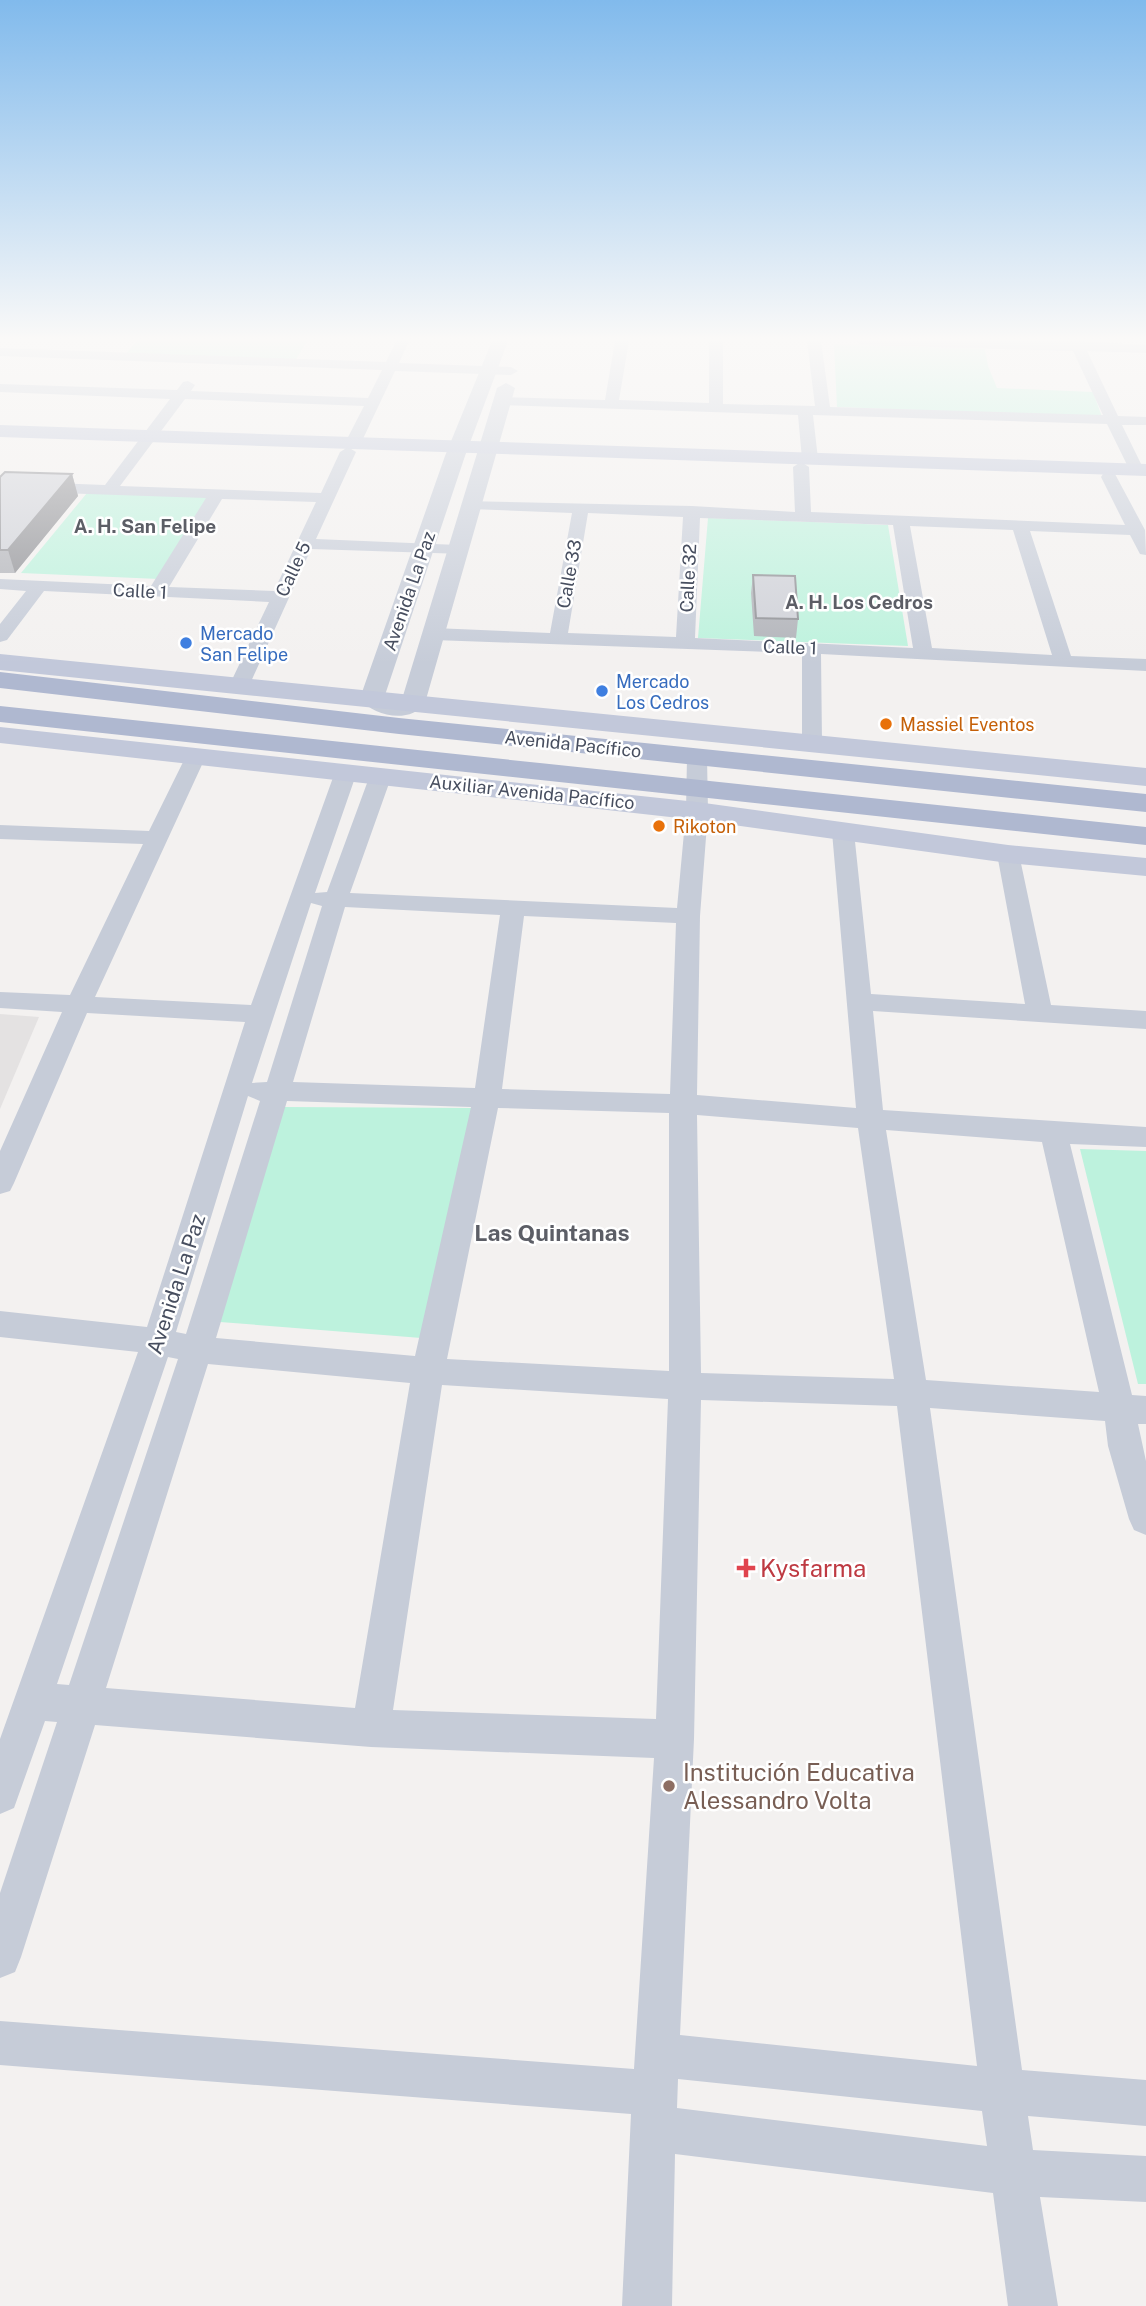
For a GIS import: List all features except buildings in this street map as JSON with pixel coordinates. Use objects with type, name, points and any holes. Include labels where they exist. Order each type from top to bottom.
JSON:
[{"type":"main road","points":[[373,449],[457,451],[475,449]]},
{"type":"main road","points":[[519,449],[1108,477],[1143,473]]},
{"type":"main road","points":[[806,463],[1143,473]]},
{"type":"main road","points":[[0,662],[239,685],[395,709],[812,743],[1146,777]]},
{"type":"main road","name":"Avenida Pacífico","points":[[0,680],[395,709],[697,757],[1146,803]]},
{"type":"main road","name":"Avenida Pacífico","points":[[0,714],[697,800],[1146,836]]},
{"type":"main road","name":"Auxiliar Avenida Pacífico","points":[[0,735],[346,772],[697,800],[843,832],[1008,854],[1146,867]]},
{"type":"street","points":[[108,490],[140,449]]},
{"type":"street","name":"Calle 5","points":[[239,685],[325,498],[351,449]]},
{"type":"street","points":[[395,709],[434,634],[487,449]]},
{"type":"street","points":[[803,516],[806,449]]},
{"type":"street","points":[[1128,449],[1143,473]]},
{"type":"street","name":"Avenida La Paz","points":[[395,709],[424,549],[457,451]]},
{"type":"street","points":[[1108,477],[1146,550]]},
{"type":"street","points":[[0,487],[325,498]]},
{"type":"street","points":[[158,592],[217,494]]},
{"type":"street","points":[[471,503],[1137,530]]},
{"type":"street","name":"Calle 33","points":[[558,640],[580,508]]},
{"type":"street","name":"Calle 32","points":[[685,645],[692,511]]},
{"type":"street","points":[[901,521],[924,654]]},
{"type":"street","points":[[1020,526],[1064,662]]},
{"type":"street","points":[[304,544],[458,550]]},
{"type":"street","name":"Calle 1","points":[[0,584],[279,597]]},
{"type":"street","points":[[0,636],[39,586]]},
{"type":"street","name":"Calle 1","points":[[434,634],[811,648],[1146,666]]},
{"type":"street","points":[[811,648],[812,743]]},
{"type":"street","points":[[0,1183],[79,1003],[196,756]]},
{"type":"street","points":[[647,2306],[655,2092],[676,1739],[685,1386],[683,1104],[688,916],[697,800],[697,757]]},
{"type":"street","name":"Avenida La Paz","points":[[0,1794],[158,1341],[260,1014],[346,772]]},
{"type":"street","points":[[0,1957],[197,1350],[336,900],[381,775]]},
{"type":"street","points":[[843,832],[870,1117],[912,1393],[1002,2091],[1033,2306]]},
{"type":"street","points":[[0,833],[156,838]]},
{"type":"street","points":[[1008,854],[1040,1015]]},
{"type":"street","points":[[301,898],[688,916]]},
{"type":"street","points":[[372,1728],[428,1371],[486,1098],[513,907]]},
{"type":"street","points":[[0,1000],[260,1014]]},
{"type":"street","points":[[858,1002],[1146,1020]]},
{"type":"street","points":[[238,1090],[683,1104],[1054,1133],[1146,1137]]},
{"type":"street","points":[[1054,1133],[1133,1410],[1125,1446],[1146,1519]]},
{"type":"street","points":[[0,1324],[158,1341],[197,1350],[428,1371],[685,1386],[912,1393],[1133,1410]]},
{"type":"street","points":[[34,1700],[372,1728],[676,1739]]},
{"type":"street","points":[[0,2043],[655,2092],[1002,2091],[1146,2103]]},
{"type":"street","points":[[655,2092],[1013,2172],[1146,2179]]},
{"type":"shaded area","points":[[0,1014],[39,1017],[0,1109]]},
{"type":"green space","points":[[87,493],[209,497],[159,579],[21,573]]},
{"type":"green space","points":[[708,518],[888,525],[908,646],[698,638]]},
{"type":"green space","points":[[283,1107],[473,1108],[434,1339],[220,1322]]},
{"type":"green space","points":[[1080,1149],[1146,1151],[1146,1384],[1138,1384]]},
{"type":"place","name":"Mercado San Felipe","points":[[186,643]]},
{"type":"place","name":"Mercado Los Cedros","points":[[602,691]]},
{"type":"place","name":"Massiel Eventos","points":[[886,724]]},
{"type":"place","name":"Rikoton","points":[[659,826]]},
{"type":"place","name":"Kysfarma","points":[[746,1568]]},
{"type":"place","name":"Institución Educativa Alessandro Volta","points":[[669,1786]]},
{"type":"district","name":"A. H. San Felipe","points":[[145,526]]},
{"type":"district","name":"A. H. Los Cedros","points":[[859,602]]},
{"type":"district","name":"Las Quintanas","points":[[552,1232]]}]
